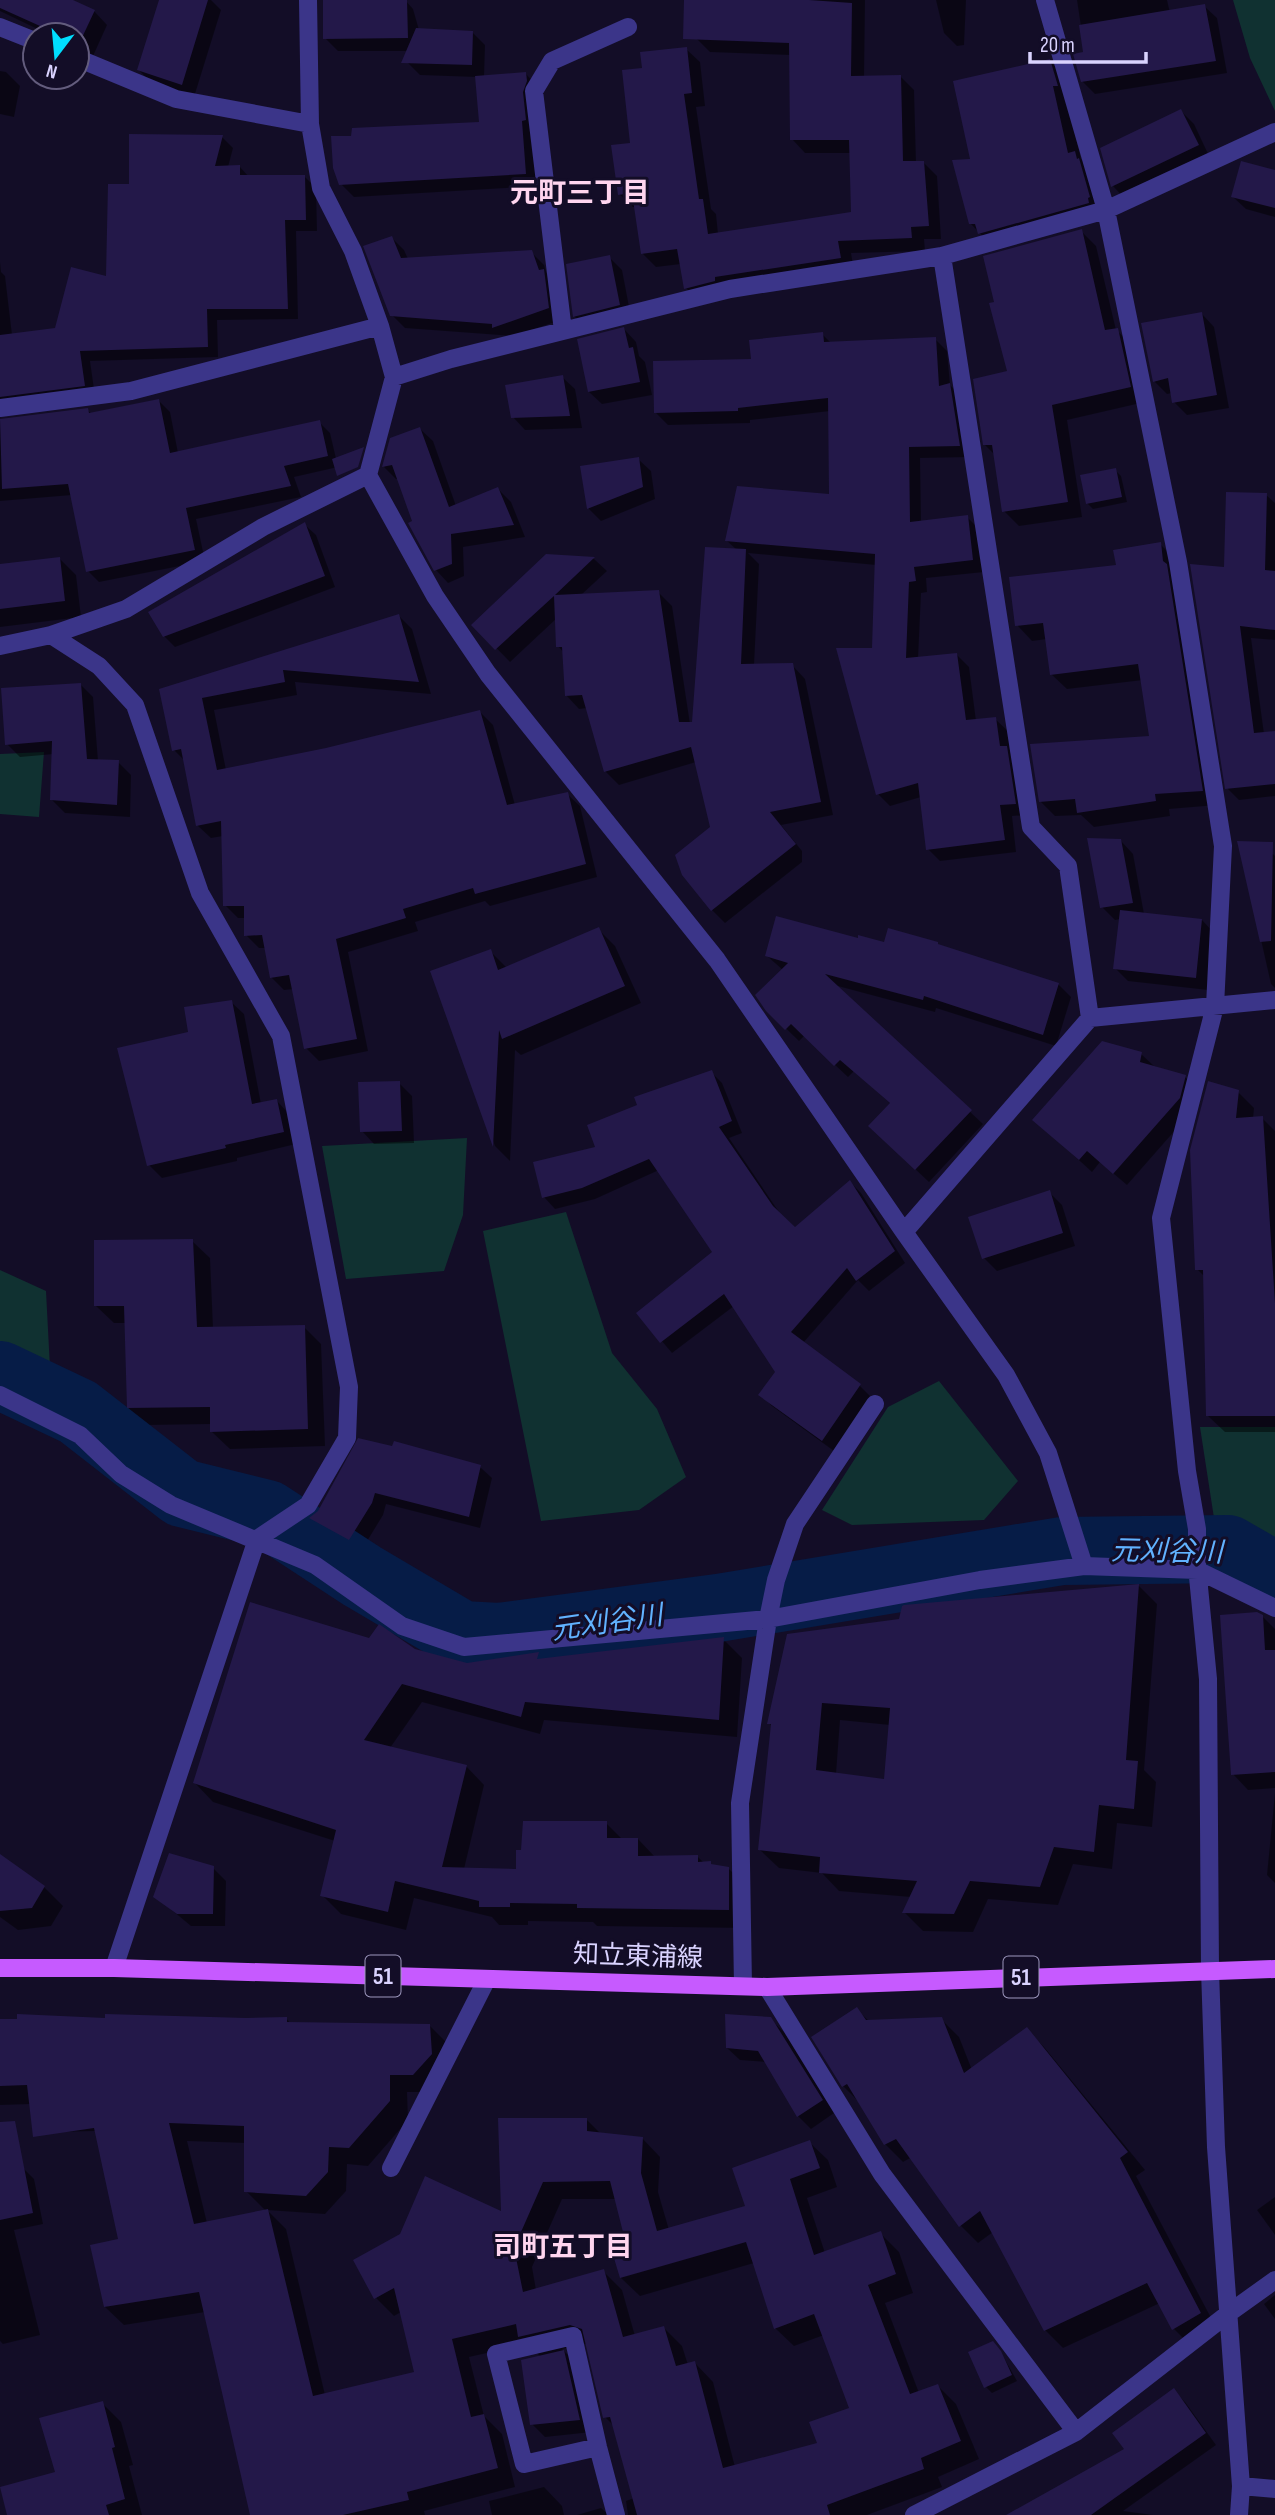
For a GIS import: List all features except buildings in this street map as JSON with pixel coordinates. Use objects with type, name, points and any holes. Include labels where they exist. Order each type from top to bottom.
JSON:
[{"type":"main road","name":"知立東浦線","points":[[0,1968],[114,1968],[767,1987],[1275,1969]]},
{"type":"street","points":[[308,0],[310,124],[321,188],[353,251],[380,326],[394,377],[368,475],[435,596],[488,674],[717,960],[1006,1375],[1048,1453],[1084,1564]]},
{"type":"street","points":[[1045,0],[1106,209],[1178,562],[1223,846],[1215,1006],[1161,1218],[1187,1471],[1197,1529],[1197,1568],[1208,1679],[1210,1970],[1216,2147],[1241,2486],[1239,2515]]},
{"type":"street","points":[[0,27],[21,35]]},
{"type":"street","points":[[563,331],[534,91],[552,61],[628,27]]},
{"type":"street","points":[[91,64],[176,99],[310,124]]},
{"type":"street","points":[[394,377],[451,359],[730,289],[942,256],[1106,209],[1275,132]]},
{"type":"street","points":[[942,256],[1031,827],[1068,866],[1090,1018]]},
{"type":"street","points":[[0,408],[131,391],[380,326]]},
{"type":"street","points":[[0,646],[51,635],[126,609],[263,527],[368,475]]},
{"type":"street","points":[[51,635],[99,666],[135,705],[200,893],[281,1036],[348,1387],[347,1438],[308,1505],[259,1538],[114,1968]]},
{"type":"street","points":[[904,1232],[1090,1018],[1275,1000]]},
{"type":"street","points":[[0,1395],[80,1435],[121,1474],[171,1505],[259,1538],[315,1564],[402,1626],[464,1647],[769,1617],[1084,1564],[1197,1568],[1275,1608]]},
{"type":"street","points":[[743,1986],[740,1803],[776,1580],[795,1524],[875,1404]]},
{"type":"street","points":[[391,2168],[487,1979]]},
{"type":"street","points":[[767,1987],[882,2174],[1076,2432]]},
{"type":"street","points":[[914,2515],[1076,2432],[1275,2280]]},
{"type":"street","points":[[598,2447],[524,2464],[496,2354],[573,2336],[616,2515]]},
{"type":"street","points":[[1241,2486],[1275,2489]]},
{"type":"green space","points":[[1233,0],[1275,0],[1275,111],[1250,58]]},
{"type":"green space","points":[[44,752],[39,817],[0,814],[0,754]]},
{"type":"green space","points":[[467,1138],[463,1215],[444,1271],[346,1279],[322,1146]]},
{"type":"green space","points":[[566,1212],[612,1353],[657,1409],[686,1477],[639,1510],[541,1521],[483,1231]]},
{"type":"green space","points":[[0,1270],[46,1291],[50,1368],[0,1346]]},
{"type":"green space","points":[[939,1381],[1018,1481],[984,1520],[852,1525],[822,1510],[888,1407]]},
{"type":"green space","points":[[1200,1427],[1275,1427],[1275,1540],[1214,1518]]},
{"type":"waterway","name":"元刈谷川","points":[[0,1375],[78,1412],[182,1493],[267,1514],[362,1576],[462,1635],[499,1637],[718,1608],[1062,1551],[1228,1549],[1275,1576]]},
{"type":"district","name":"元町三丁目","points":[[580,193]]},
{"type":"district","name":"司町五丁目","points":[[563,2247]]}]
